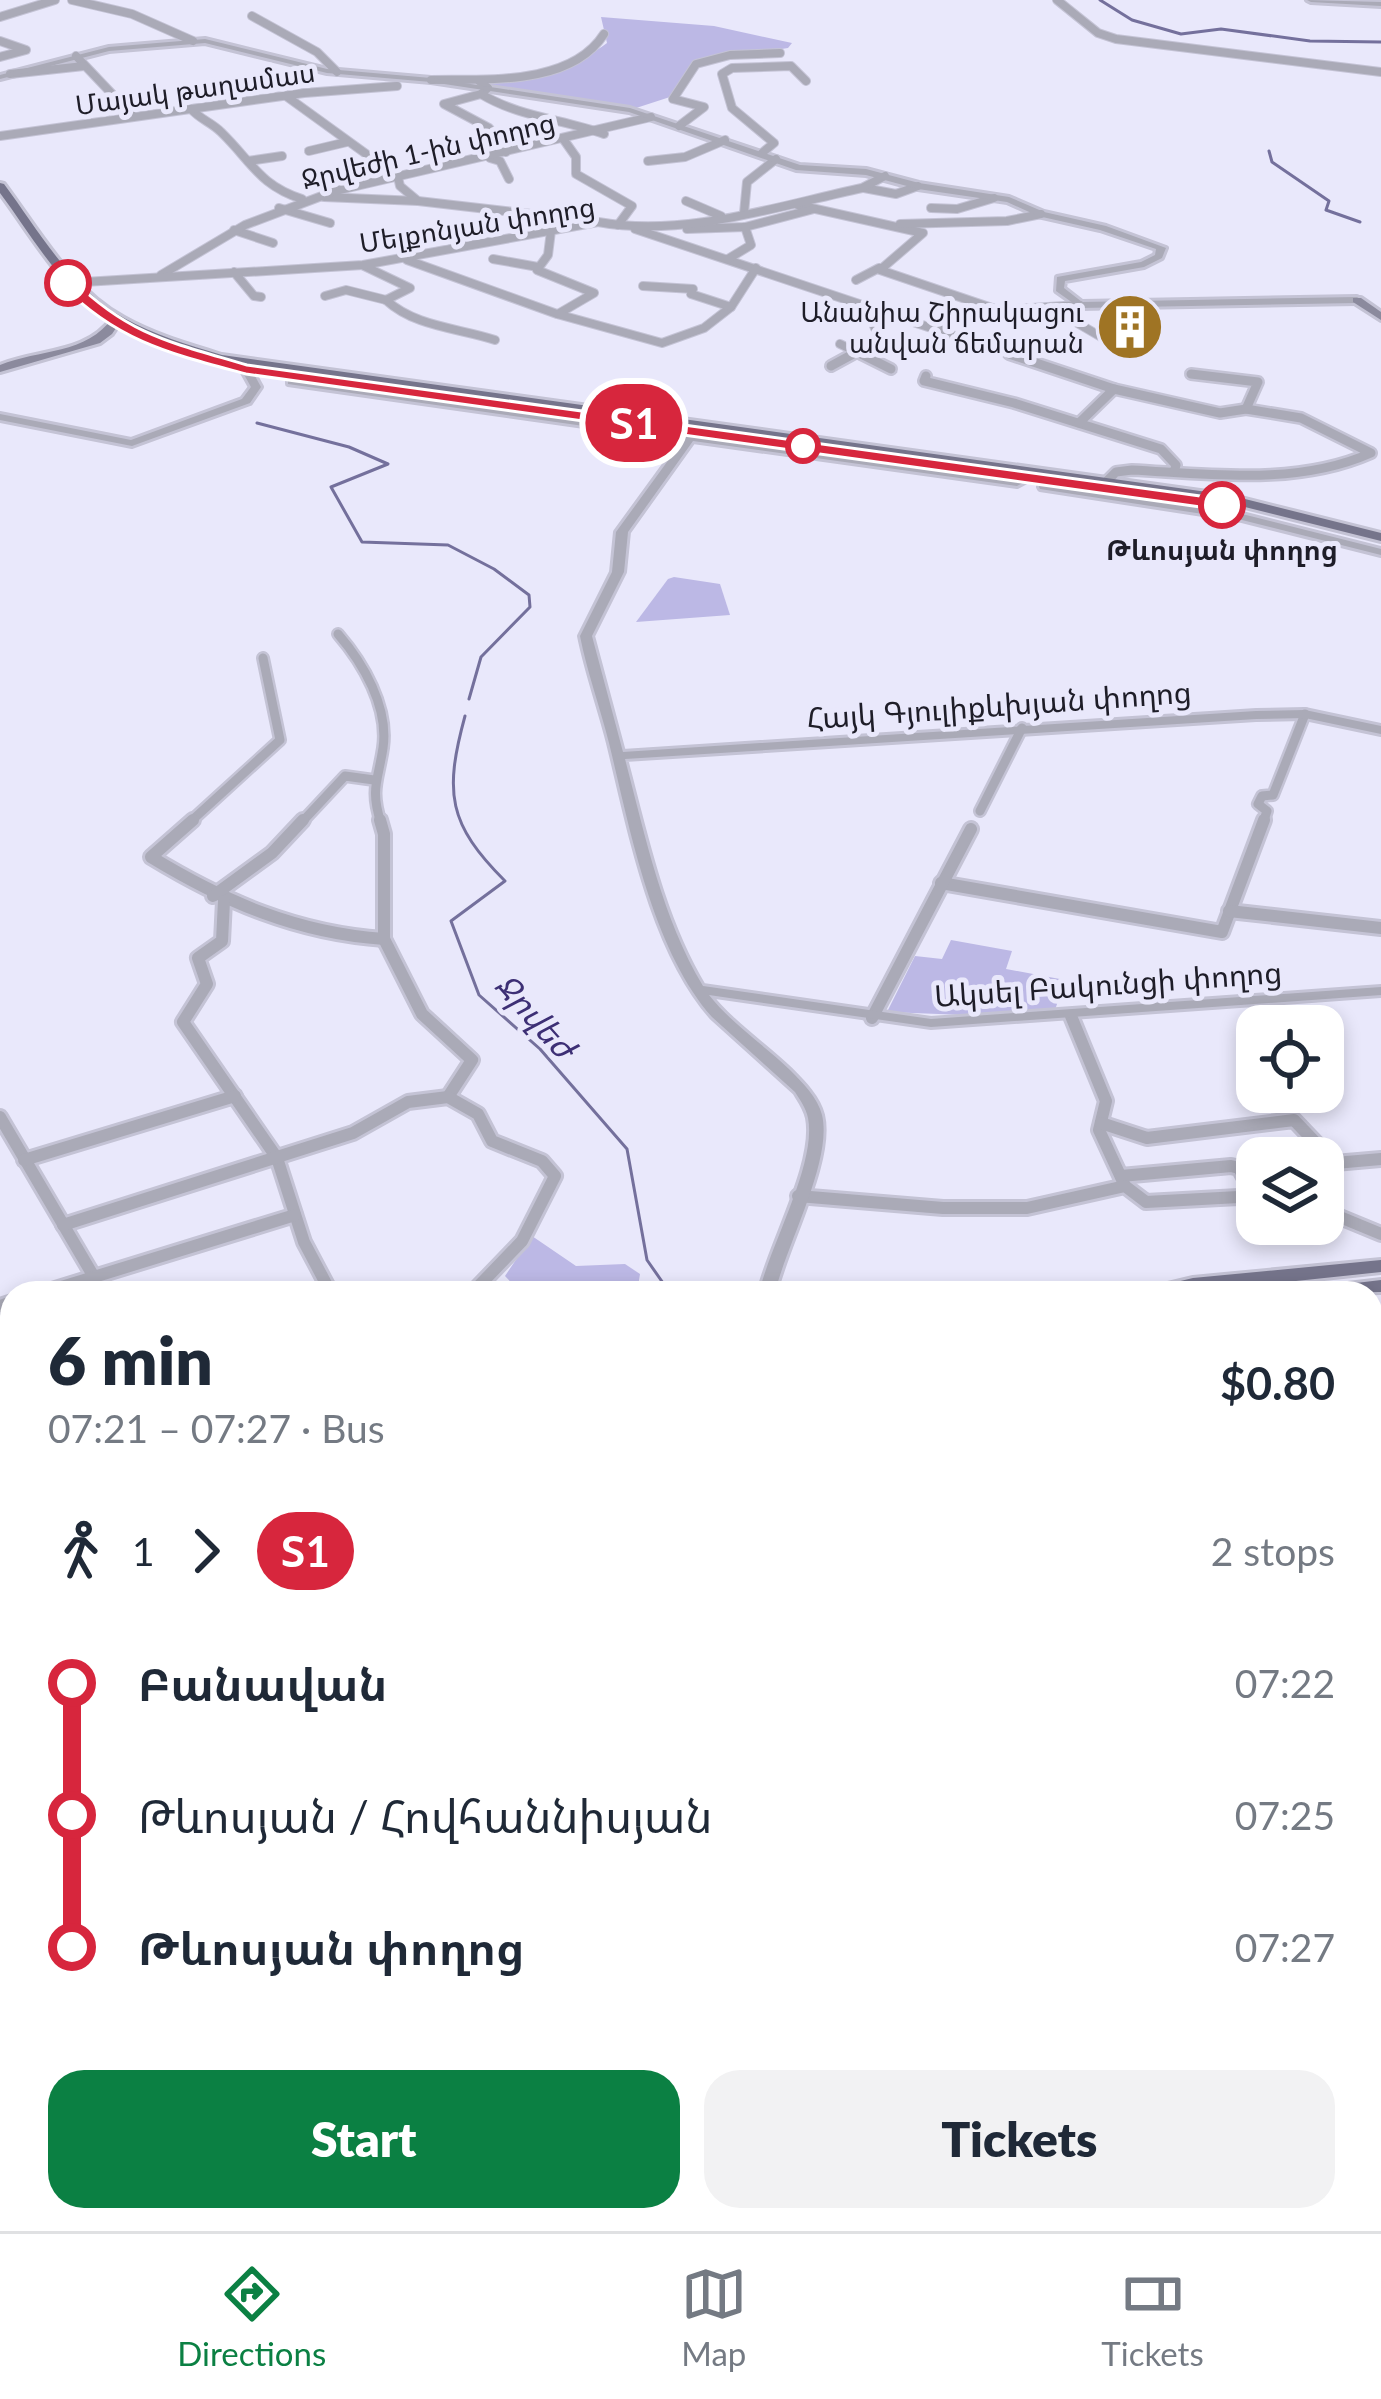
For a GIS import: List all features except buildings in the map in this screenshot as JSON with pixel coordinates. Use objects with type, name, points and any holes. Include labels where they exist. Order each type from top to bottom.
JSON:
[{"type":"main road","points":[[0,190],[72,282],[109,317],[154,344],[292,382]]},
{"type":"main road","points":[[1357,300],[1381,299]]},
{"type":"main road","points":[[1357,300],[1381,316]]},
{"type":"main road","points":[[0,369],[97,341],[109,317]]},
{"type":"main road","points":[[70,348],[96,332],[109,317]]},
{"type":"main road","points":[[217,360],[694,432]]},
{"type":"main road","points":[[248,370],[1207,499],[1300,514],[1381,544]]},
{"type":"main road","points":[[1036,477],[1106,482],[1177,495]]},
{"type":"main road","points":[[1207,499],[1381,544]]},
{"type":"main road","points":[[1310,523],[1334,537]]},
{"type":"main road","points":[[1232,1281],[1381,1266]]},
{"type":"street","points":[[0,17],[56,0]]},
{"type":"street","points":[[72,0],[132,14],[193,40],[337,72],[483,87],[650,117],[813,171],[885,176],[994,198],[1156,244],[1160,256],[1144,264],[1060,279],[1059,289],[1080,305]]},
{"type":"street","points":[[1057,0],[1098,33],[1117,39],[1381,72]]},
{"type":"street","points":[[1311,0],[1381,4]]},
{"type":"street","points":[[252,16],[317,52],[337,72]]},
{"type":"street","points":[[506,152],[489,128],[444,104],[483,87],[559,66],[596,49],[604,34]]},
{"type":"street","points":[[146,46],[181,35]]},
{"type":"street","points":[[5,76],[76,56],[193,40]]},
{"type":"street","points":[[0,41],[26,50],[0,57]]},
{"type":"street","points":[[732,108],[674,100],[696,64],[744,53],[780,53]]},
{"type":"street","points":[[76,56],[133,116]]},
{"type":"street","points":[[5,76],[84,66]]},
{"type":"street","points":[[762,152],[774,143],[732,108],[721,82],[726,70],[791,66],[806,81]]},
{"type":"street","name":"Մայակ թաղամաս","points":[[0,136],[286,96],[397,86]]},
{"type":"street","points":[[483,87],[511,112],[564,120],[605,134]]},
{"type":"street","points":[[286,96],[398,177],[400,186],[418,201]]},
{"type":"street","points":[[679,126],[704,107]]},
{"type":"street","points":[[191,109],[202,122],[216,126],[274,190],[303,199]]},
{"type":"street","name":"Ջրվեժի 1-ին փողոց","points":[[159,276],[234,230],[303,199],[357,182],[605,134],[650,117]]},
{"type":"street","points":[[564,140],[576,157],[576,174],[632,206],[618,225]]},
{"type":"street","points":[[648,161],[664,162],[725,140]]},
{"type":"street","points":[[309,151],[347,142]]},
{"type":"street","points":[[248,161],[282,156]]},
{"type":"street","points":[[489,158],[500,161],[509,178]]},
{"type":"street","points":[[728,259],[751,245],[749,226],[741,213],[747,182],[776,159]]},
{"type":"street","points":[[664,162],[671,172]]},
{"type":"street","name":"Մելքոնյան փողոց","points":[[72,282],[407,260],[598,222],[635,229],[674,227],[862,188],[885,176]]},
{"type":"street","points":[[862,188],[896,194],[918,186]]},
{"type":"street","points":[[317,197],[534,211],[598,222]]},
{"type":"street","points":[[931,208],[955,209],[994,198]]},
{"type":"street","points":[[686,201],[723,217]]},
{"type":"street","points":[[789,202],[922,233],[856,280]]},
{"type":"street","points":[[278,208],[330,224]]},
{"type":"street","points":[[674,227],[749,226],[814,209]]},
{"type":"street","points":[[894,225],[928,219],[1016,222],[1042,214]]},
{"type":"street","points":[[635,229],[1114,389],[1220,413],[1246,409],[1301,418],[1371,454],[1333,465],[1258,475],[1123,471],[1106,482]]},
{"type":"street","points":[[234,230],[272,243]]},
{"type":"street","points":[[538,267],[548,255],[551,230]]},
{"type":"street","points":[[494,259],[538,267],[594,293],[557,314]]},
{"type":"street","points":[[407,260],[557,314],[662,343],[699,332],[731,307],[756,268]]},
{"type":"street","points":[[363,265],[410,288],[386,300]]},
{"type":"street","points":[[879,268],[998,310]]},
{"type":"street","points":[[234,272],[254,296],[261,297]]},
{"type":"street","points":[[643,286],[678,282],[692,289],[692,294],[731,307]]},
{"type":"street","points":[[325,296],[346,290],[386,300],[395,311],[495,340]]},
{"type":"street","points":[[935,327],[998,310],[1357,300]]},
{"type":"street","points":[[823,312],[847,313],[866,305]]},
{"type":"street","points":[[1049,307],[1132,355]]},
{"type":"street","points":[[831,366],[880,339],[874,326],[898,316]]},
{"type":"street","points":[[840,344],[891,369]]},
{"type":"street","points":[[0,417],[132,442],[246,400],[256,387],[248,370]]},
{"type":"street","points":[[1191,374],[1258,382],[1246,409]]},
{"type":"street","points":[[926,376],[924,380],[971,395],[1022,404],[1161,449],[1176,465],[1174,472]]},
{"type":"street","points":[[292,382],[694,432],[622,532],[618,572],[586,636],[649,861],[686,969],[739,1038],[806,1094],[815,1112],[817,1147],[770,1281]]},
{"type":"street","points":[[328,387],[400,392]]},
{"type":"street","points":[[1079,423],[1114,389]]},
{"type":"street","points":[[1036,477],[1044,487],[1188,507],[1381,544]]},
{"type":"street","points":[[338,634],[364,664],[384,743],[372,794],[384,834],[384,939],[422,1014],[472,1060],[448,1097]]},
{"type":"street","points":[[263,658],[280,740],[220,799],[153,851],[152,857],[218,899],[328,938],[384,939]]},
{"type":"street","points":[[940,883],[1222,932],[1267,811],[1258,804],[1262,796],[1274,795],[1305,714]]},
{"type":"street","name":"Հայկ Գյուլիքևխյան փողոց","points":[[619,756],[1305,714],[1381,730]]},
{"type":"street","points":[[980,812],[1022,728]]},
{"type":"street","points":[[218,899],[272,853],[345,776],[374,780]]},
{"type":"street","points":[[872,1018],[970,829]]},
{"type":"street","points":[[218,899],[222,940],[198,958],[208,970],[208,991],[183,1022],[277,1158],[295,1214],[326,1281]]},
{"type":"street","points":[[1229,911],[1381,928]]},
{"type":"street","name":"Ակսել Բակունցի փողոց","points":[[698,989],[931,1023],[1381,991]]},
{"type":"street","points":[[1071,1016],[1106,1101],[1099,1130],[1123,1181],[1146,1202],[1236,1197]]},
{"type":"street","points":[[24,1160],[235,1096]]},
{"type":"street","points":[[63,1225],[353,1133],[408,1102],[448,1097],[478,1114],[485,1133],[498,1147],[542,1159],[555,1176],[512,1257],[485,1281]]},
{"type":"street","points":[[0,1117],[94,1276]]},
{"type":"street","points":[[1101,1123],[1148,1138],[1294,1120],[1335,1163],[1381,1159]]},
{"type":"street","points":[[798,1196],[943,1208],[1028,1208],[1123,1181],[1236,1167]]},
{"type":"street","points":[[79,1281],[295,1214]]},
{"type":"street","points":[[1344,1219],[1381,1234]]},
{"type":"shaded area","points":[[601,17],[714,26],[792,43],[788,48],[696,62],[673,96],[633,109],[499,89],[482,81],[548,69],[593,52],[607,43]]},
{"type":"shaded area","points":[[674,577],[720,584],[730,615],[636,622]]},
{"type":"shaded area","points":[[951,940],[1012,951],[1006,969],[1065,980],[1055,1010],[964,1015],[887,1012],[915,956],[942,959]]},
{"type":"shaded area","points":[[532,1236],[576,1266],[625,1264],[640,1274],[639,1281],[510,1281],[505,1276]]},
{"type":"waterway","points":[[1100,0],[1132,20],[1181,34],[1221,29],[1310,41],[1381,42]]},
{"type":"waterway","points":[[1269,151],[1272,162],[1329,201],[1326,210],[1360,222]]},
{"type":"waterway","name":"Ջրվեժ","points":[[257,423],[349,447],[388,464],[331,487],[362,542],[448,545],[494,569],[529,595],[530,607],[481,657],[469,699]]},
{"type":"waterway","name":"Ջրվեժ","points":[[465,716],[454,766],[456,806],[472,842],[505,881],[451,921],[479,995],[540,1049],[627,1149],[647,1260],[662,1281]]},
{"type":"bus line","name":"Տ1","points":[[68,283],[114,326],[136,337],[246,369],[1222,505]]},
{"type":"place","name":"Անանիա Շիրակացու անվան ճեմարան","points":[[1130,327]]},
{"type":"place","name":"Թևոսյան փողոց","points":[[1222,505]]}]
